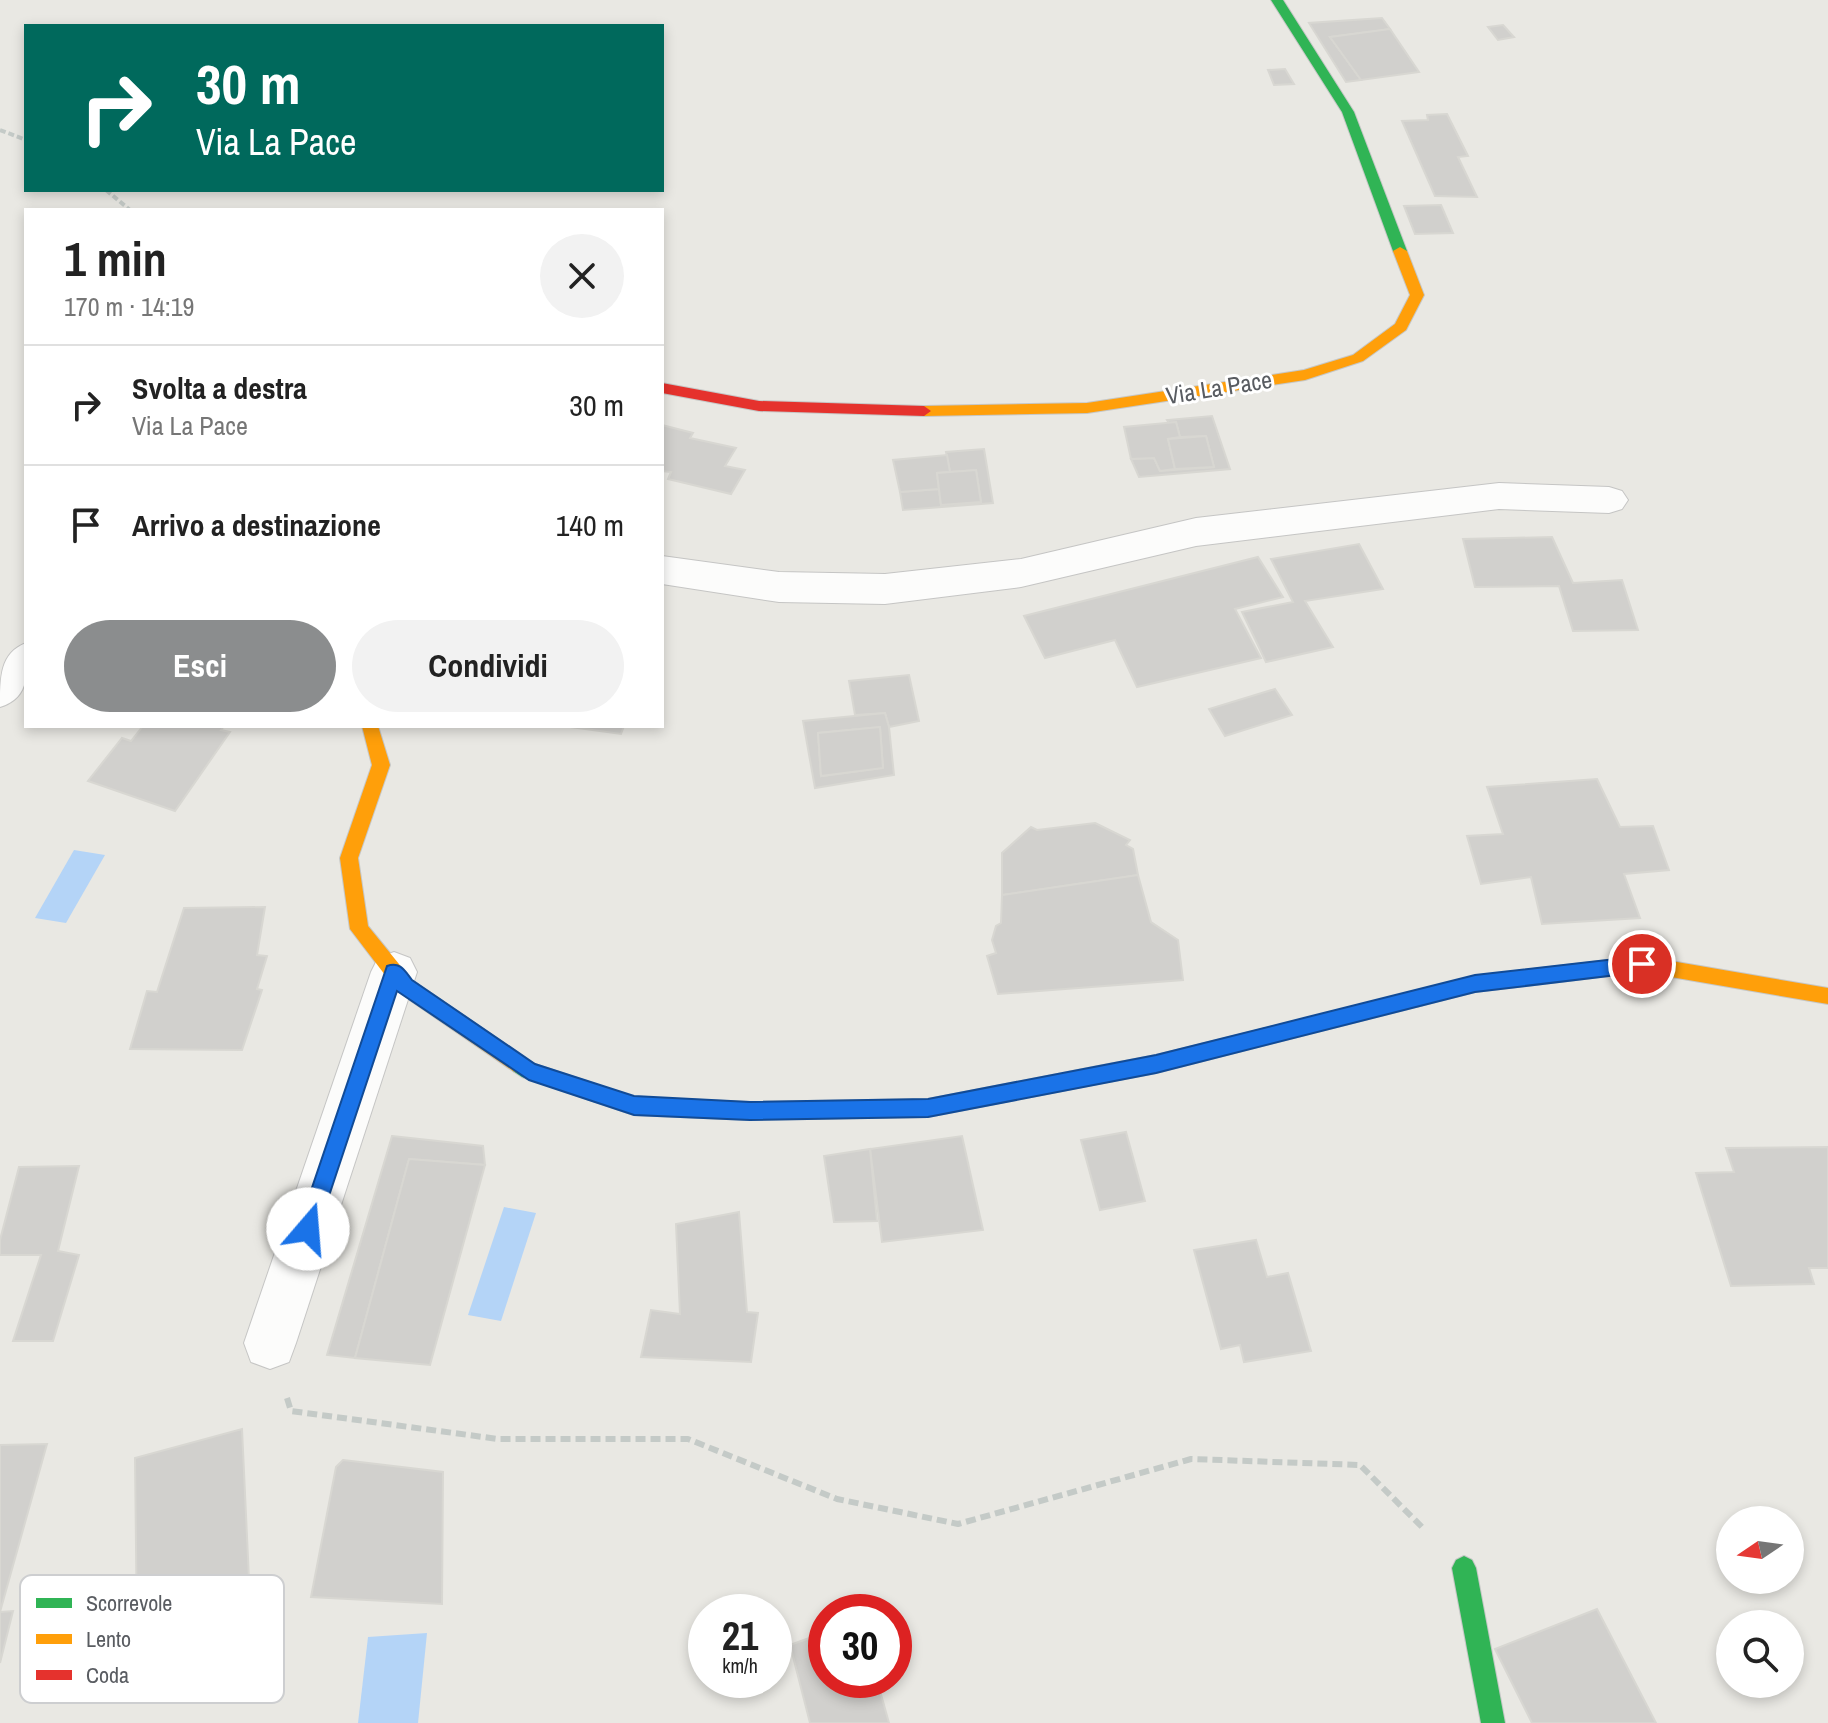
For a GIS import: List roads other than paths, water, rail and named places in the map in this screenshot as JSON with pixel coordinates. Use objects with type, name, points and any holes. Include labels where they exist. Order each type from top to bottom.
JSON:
[{"type":"street","name":"Via La Pace","points":[[664,389],[700,399],[782,409],[954,411],[1087,408],[1305,375],[1358,358],[1401,327],[1417,295],[1348,112],[1277,0]]},
{"type":"street","points":[[664,570],[779,587],[885,589],[1021,573],[1196,532],[1499,496],[1609,500]]},
{"type":"street","points":[[0,691],[24,661]]},
{"type":"street","points":[[371,728],[381,765],[349,858],[359,929],[405,986],[529,1071],[634,1106],[750,1111],[928,1108],[1156,1064],[1475,984],[1642,964],[1828,996]]},
{"type":"street","points":[[270,1343],[394,972]]},
{"type":"street","points":[[1464,1568],[1493,1723]]},
{"type":"water","points":[[74,850],[105,855],[66,923],[35,918]]},
{"type":"water","points":[[504,1207],[536,1213],[501,1321],[468,1315]]},
{"type":"water","points":[[427,1633],[418,1723],[358,1723],[368,1637]]}]
